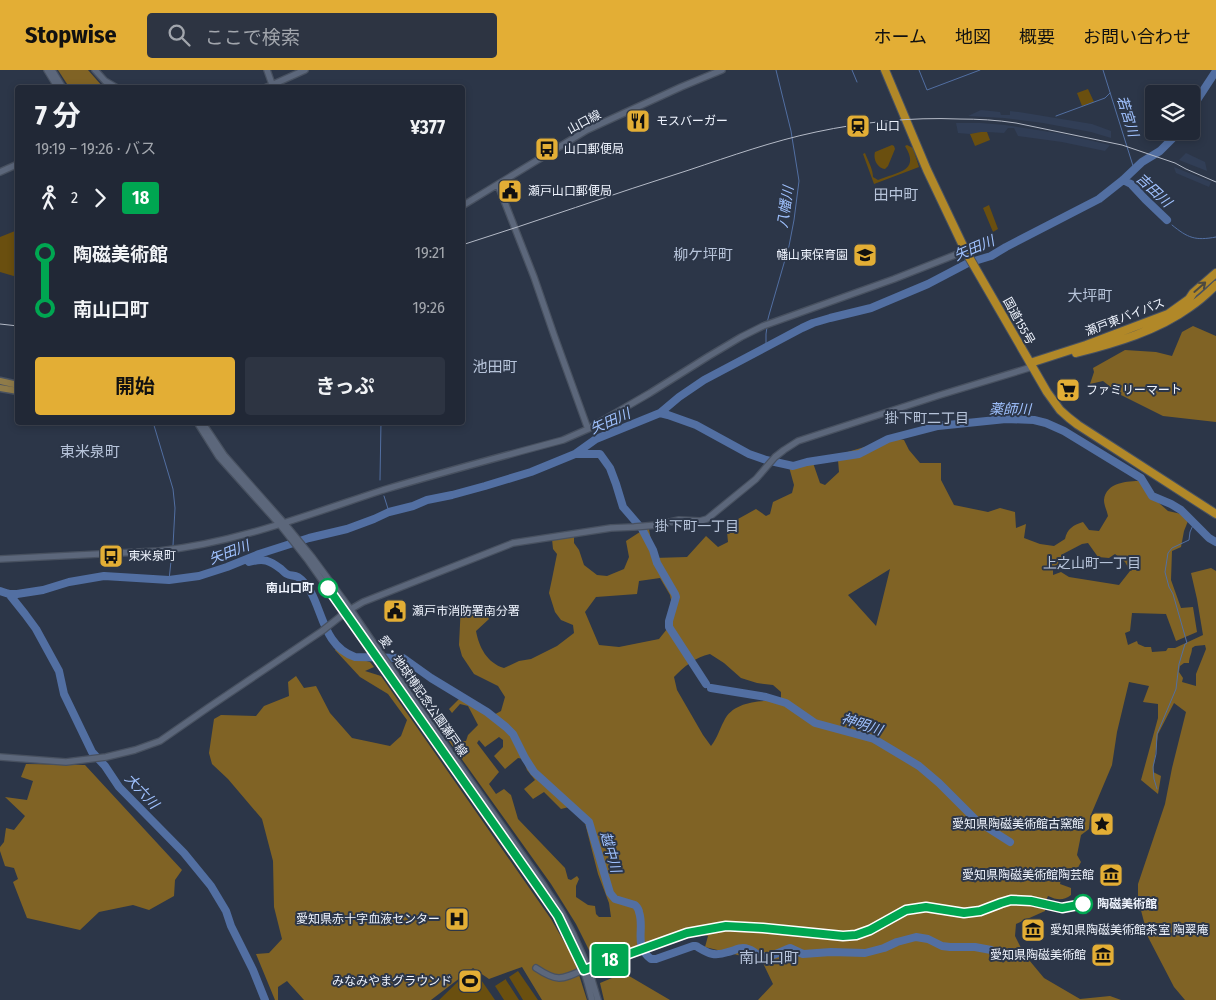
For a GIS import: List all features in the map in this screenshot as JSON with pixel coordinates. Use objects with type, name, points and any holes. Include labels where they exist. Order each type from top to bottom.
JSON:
[{"type":"highway","name":"国道155号","points":[[885,70],[914,140],[965,251],[1054,402],[1068,418],[1216,514]]},
{"type":"highway","name":"瀬戸東バイパス","points":[[1031,365],[1168,314],[1189,299],[1193,293],[1216,273]]},
{"type":"highway","name":"瀬戸東バイパス","points":[[1031,365],[1111,343],[1155,327],[1189,308],[1216,285]]},
{"type":"main road","points":[[0,381],[15,384]]},
{"type":"main road","points":[[0,388],[15,390]]},
{"type":"street","points":[[47,70],[56,85]]},
{"type":"street","points":[[52,70],[61,85]]},
{"type":"street","points":[[95,70],[112,85]]},
{"type":"street","points":[[268,70],[272,84],[305,70]]},
{"type":"street","name":"山口線","points":[[465,204],[587,130],[722,70]]},
{"type":"street","points":[[0,172],[15,165]]},
{"type":"street","points":[[498,185],[534,277],[588,429]]},
{"type":"street","points":[[0,560],[173,550],[231,538],[282,524],[384,490],[563,440],[588,429],[650,394],[741,337],[768,324],[894,279],[965,251]]},
{"type":"street","points":[[0,757],[66,762],[104,758],[160,741],[322,631],[348,611],[372,598],[514,543],[611,528],[657,526],[678,520],[700,521],[707,518],[750,484],[775,457],[798,442],[1031,365]]},
{"type":"street","name":"愛・地球博記念公園瀬戸線","points":[[199,425],[219,457],[282,524]]},
{"type":"street","name":"愛・地球博記念公園瀬戸線","points":[[204,425],[224,455],[310,558],[558,916],[584,970],[592,1000]]},
{"type":"street","name":"愛・地球博記念公園瀬戸線","points":[[386,667],[562,913],[588,968],[598,1000]]},
{"type":"street","points":[[536,968],[550,977],[558,978],[570,976],[584,970]]},
{"type":"shaded area","points":[[58,70],[88,70],[101,85],[68,85]]},
{"type":"shaded area","points":[[1088,89],[1094,102],[1082,106],[1077,93]]},
{"type":"shaded area","points":[[981,110],[1000,112],[1001,115],[1010,115],[1010,111],[1019,112],[1092,124],[1111,131],[1111,138],[1091,132],[1043,123],[968,116]]},
{"type":"shaded area","points":[[956,123],[1005,125],[1063,134],[1110,145],[1105,151],[1062,142],[1018,136],[1014,128],[1008,128],[1004,133],[958,133]]},
{"type":"shaded area","points":[[987,132],[990,140],[975,146],[970,134]]},
{"type":"shaded area","points":[[892,145],[895,149],[888,166],[885,169],[882,168],[876,163],[875,152]]},
{"type":"shaded area","points":[[905,146],[913,148],[919,167],[874,184],[863,154],[865,153],[873,177],[878,180],[899,173],[908,166],[910,161]]},
{"type":"shaded area","points":[[1186,153],[1205,162],[1207,171],[1179,160]]},
{"type":"shaded area","points":[[1174,167],[1211,182],[1209,187],[1176,173]]},
{"type":"shaded area","points":[[989,205],[998,229],[993,232],[983,208]]},
{"type":"shaded area","points":[[15,231],[15,276],[0,272],[0,237]]},
{"type":"shaded area","points":[[1193,326],[1216,336],[1216,422],[1163,416],[1121,395],[1103,381],[1090,384],[1094,372],[1093,368],[1125,350],[1156,352],[1172,356],[1182,332]]},
{"type":"shaded area","points":[[895,438],[904,440],[909,450],[920,463],[941,463],[941,480],[954,505],[988,512],[1000,508],[1015,512],[1016,528],[1026,524],[1024,538],[1040,544],[1054,546],[1065,539],[1071,528],[1083,522],[1089,530],[1099,531],[1108,516],[1104,502],[1106,494],[1113,486],[1124,482],[1141,481],[1150,495],[1168,511],[1190,516],[1184,531],[1181,547],[1172,551],[1171,580],[1181,608],[1193,607],[1197,632],[1176,641],[1166,614],[1132,613],[1130,631],[1125,633],[1128,645],[1137,641],[1138,644],[1145,647],[1151,647],[1152,652],[1175,648],[1203,635],[1191,573],[1211,568],[1216,571],[1216,1000],[1185,1000],[1174,987],[1148,937],[1138,899],[1138,884],[1165,804],[1186,712],[1174,703],[1158,734],[1153,772],[1161,776],[1158,794],[1141,780],[1158,718],[1158,704],[1143,702],[1149,686],[1129,682],[1117,732],[1112,765],[1090,817],[1089,829],[1081,835],[1077,855],[1081,862],[1075,873],[1062,874],[1060,884],[1071,888],[1071,895],[1060,899],[1048,896],[1045,903],[1045,911],[1016,924],[1015,936],[1024,954],[1044,978],[1080,999],[1110,996],[1121,1000],[758,1000],[773,984],[762,961],[705,947],[708,936],[693,931],[674,935],[594,960],[576,924],[551,884],[441,730],[445,727],[455,740],[466,741],[468,735],[478,725],[468,706],[460,704],[452,713],[449,709],[460,698],[490,717],[501,711],[505,697],[498,686],[474,674],[462,656],[459,645],[461,604],[473,608],[480,614],[486,614],[489,619],[476,631],[479,643],[485,654],[498,666],[504,668],[519,661],[531,659],[557,646],[574,633],[573,625],[561,620],[555,612],[549,593],[557,554],[553,549],[552,539],[574,537],[574,543],[579,550],[584,565],[597,575],[607,576],[624,569],[629,557],[626,541],[646,528],[649,529],[654,558],[687,557],[706,536],[718,547],[728,542],[726,521],[738,519],[756,509],[766,516],[770,514],[773,502],[792,493],[794,485],[789,467],[812,460],[820,483],[825,485],[839,472],[838,460],[844,453]],"holes":[[[1088,543],[1098,557],[1109,558],[1115,554],[1125,562],[1130,571],[1119,585],[1069,577],[1061,572],[1053,575],[1053,567],[1062,562],[1061,555],[1082,544]],[[890,569],[876,626],[848,595]],[[660,578],[671,600],[667,629],[659,639],[619,647],[599,645],[585,612],[596,597],[637,594],[639,581]],[[1205,645],[1206,649],[1196,674],[1196,686],[1182,682],[1183,678],[1179,672],[1180,666],[1184,663],[1189,663],[1192,648]],[[710,654],[741,678],[773,685],[781,692],[781,701],[749,703],[734,709],[728,714],[711,746],[677,690],[674,677],[699,657]],[[499,737],[503,740],[503,747],[494,756],[505,769],[518,758],[523,759],[527,770],[535,780],[524,789],[533,799],[544,792],[561,809],[569,807],[585,823],[598,874],[609,903],[611,917],[599,917],[596,914],[595,906],[588,905],[576,897],[576,886],[579,879],[577,876],[571,880],[568,879],[565,868],[518,819],[511,795],[504,789],[496,794],[489,784],[499,772],[477,743],[479,740],[485,747]]]},
{"type":"shaded area","points":[[337,646],[348,656],[370,662],[374,667],[365,671],[381,676],[551,919],[574,959],[587,1000],[542,1000],[522,967],[489,979],[473,968],[431,1000],[304,1000],[287,981],[278,987],[278,1000],[275,1000],[256,954],[269,953],[282,939],[274,907],[273,861],[262,819],[228,779],[212,764],[209,753],[214,719],[221,715],[256,716],[264,706],[289,696],[288,682],[296,676],[304,688],[316,686],[330,713],[352,738],[390,746],[401,736],[407,720],[388,694],[360,677],[335,650]]},
{"type":"shaded area","points":[[26,764],[85,765],[182,870],[175,880],[174,896],[149,910],[133,905],[99,912],[80,930],[27,918],[13,882],[18,879],[14,868],[5,866],[0,851],[0,847],[4,842],[6,828],[14,830],[25,816],[5,797],[27,800],[33,781],[21,777]]},
{"type":"shaded area","points":[[518,971],[538,1000],[523,1000],[509,977]]},
{"type":"shaded area","name":"みなみやまグラウンド","points":[[467,973],[477,974],[495,1000],[439,1000]]},
{"type":"shaded area","points":[[624,973],[670,1000],[604,1000],[600,983]]},
{"type":"shaded area","points":[[506,979],[519,1000],[504,1000],[495,986]]},
{"type":"waterway","name":"八幡川","points":[[767,323],[789,246],[799,181],[791,131],[776,70]]},
{"type":"waterway","points":[[852,70],[857,82]]},
{"type":"waterway","points":[[919,70],[927,90],[980,70]]},
{"type":"waterway","name":"若宮川","points":[[1103,70],[1134,169]]},
{"type":"waterway","name":"矢田川","points":[[1200,95],[1216,71]]},
{"type":"waterway","points":[[1056,116],[1105,98],[1110,93]]},
{"type":"waterway","name":"矢田川","points":[[0,591],[17,594],[104,576],[169,580],[199,576],[309,538],[347,529],[389,512],[413,506],[427,500],[452,495],[531,472],[575,454],[596,439],[660,413],[704,380],[802,328],[830,318],[871,308],[928,284],[968,263],[991,256],[1099,199],[1142,162],[1160,151],[1171,140]]},
{"type":"waterway","name":"吉田川","points":[[1123,180],[1131,184],[1167,220]]},
{"type":"waterway","name":"吉田川","points":[[1172,225],[1192,237],[1203,239],[1216,237]]},
{"type":"waterway","name":"八幡川","points":[[767,327],[766,344],[769,346]]},
{"type":"waterway","name":"薬師川","points":[[660,413],[696,425],[749,454],[793,466],[859,454],[888,439],[938,426],[1006,419],[1034,420],[1064,431],[1141,478],[1152,496],[1181,510],[1209,538],[1216,542]]},
{"type":"waterway","points":[[154,425],[173,489],[175,508],[173,546]]},
{"type":"waterway","points":[[380,480],[381,425]]},
{"type":"waterway","name":"神明川","points":[[576,454],[600,454],[610,468],[623,507],[642,529],[653,550],[657,563],[675,594],[676,597],[669,627],[706,684]]},
{"type":"waterway","points":[[384,496],[389,512]]},
{"type":"waterway","points":[[1157,789],[1153,767],[1157,734],[1176,689],[1179,664],[1185,644],[1187,643],[1165,572],[1168,553],[1172,548],[1189,540],[1194,523]]},
{"type":"waterway","points":[[169,580],[172,552]]},
{"type":"waterway","name":"越中川","points":[[247,560],[249,562],[266,561],[288,575],[298,577],[313,595],[327,631],[343,651],[355,657],[403,658],[431,678],[487,712],[506,727],[513,734],[534,772],[589,822],[610,893],[615,899],[635,905],[638,908],[642,949],[651,959],[693,946],[714,954],[743,948],[749,949],[761,956],[774,955],[790,948],[803,954],[831,952],[865,953],[916,937],[928,939],[942,946],[975,947],[991,950],[1003,957]]},
{"type":"waterway","name":"大六川","points":[[9,594],[36,629],[59,671],[64,694],[92,752],[105,766],[119,787],[184,853],[211,886],[226,911],[265,1000]]},
{"type":"waterway","name":"神明川","points":[[706,684],[711,688]]},
{"type":"waterway","name":"神明川","points":[[711,688],[766,697],[786,703],[815,723],[874,739],[919,766],[977,821],[1010,842]]},
{"type":"railway","points":[[465,244],[768,144],[834,128],[887,121],[941,119],[988,120],[1016,123],[1122,145],[1175,163],[1216,182]]},
{"type":"railway","points":[[0,324],[15,326]]},
{"type":"bus line","name":"18","points":[[328,588],[558,916],[584,970],[687,933],[726,926],[843,936],[856,935],[870,930],[906,910],[926,907],[964,913],[980,911],[1011,900],[1031,901],[1062,908],[1083,904]]},
{"type":"place","name":"モスバーガー","points":[[638,121]]},
{"type":"place","name":"山口","points":[[858,126]]},
{"type":"place","name":"山口郵便局","points":[[547,149]]},
{"type":"place","name":"瀬戸山口郵便局","points":[[510,191]]},
{"type":"place","name":"幡山東保育園","points":[[865,255]]},
{"type":"place","name":"ファミリーマート","points":[[1068,390]]},
{"type":"place","name":"東米泉町","points":[[111,556]]},
{"type":"place","name":"南山口町","points":[[328,588]]},
{"type":"place","name":"瀬戸市消防署南分署","points":[[395,611]]},
{"type":"place","name":"愛知県陶磁美術館古窯館","points":[[1102,824]]},
{"type":"place","name":"愛知県陶磁美術館陶芸館","points":[[1111,875]]},
{"type":"place","name":"陶磁美術館","points":[[1083,904]]},
{"type":"place","name":"愛知県赤十字血液センター","points":[[457,919]]},
{"type":"place","name":"愛知県陶磁美術館茶室 陶翠庵","points":[[1033,930]]},
{"type":"place","name":"愛知県陶磁美術館","points":[[1103,955]]},
{"type":"place","name":"みなみやまグラウンド","points":[[470,981]]},
{"type":"district","name":"田中町","points":[[896,195]]},
{"type":"district","name":"柳ケ坪町","points":[[703,255]]},
{"type":"district","name":"大坪町","points":[[1090,296]]},
{"type":"district","name":"池田町","points":[[495,367]]},
{"type":"district","name":"掛下町二丁目","points":[[927,418]]},
{"type":"district","name":"東米泉町","points":[[90,452]]},
{"type":"district","name":"掛下町一丁目","points":[[697,526]]},
{"type":"district","name":"上之山町一丁目","points":[[1092,563]]},
{"type":"district","name":"南山口町","points":[[769,958]]}]
